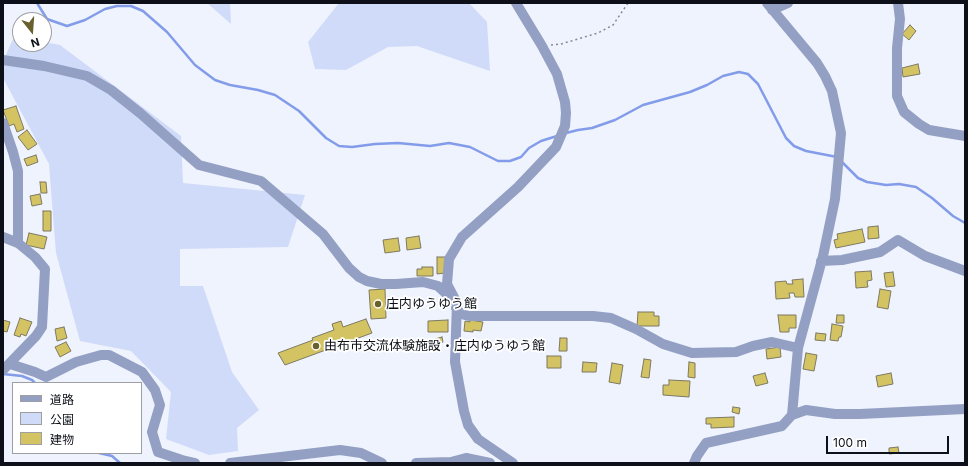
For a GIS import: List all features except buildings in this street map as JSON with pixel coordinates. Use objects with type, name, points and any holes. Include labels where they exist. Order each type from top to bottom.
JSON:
[{"type":"street","points":[[516,3],[557,74],[565,102],[565,126],[556,147],[518,187],[462,237],[449,259],[447,284],[461,314],[469,316],[593,316],[611,318],[663,344],[692,353],[736,352],[753,346],[772,342],[798,348]]},
{"type":"street","points":[[769,6],[788,3]]},
{"type":"street","points":[[898,3],[900,19],[897,48],[898,96],[904,112],[929,130],[965,136]]},
{"type":"street","points":[[769,6],[817,63],[825,76],[832,91],[841,133],[836,199],[823,256],[798,348],[792,415]]},
{"type":"street","points":[[3,60],[44,66],[87,76],[111,90],[140,113],[199,165],[261,181],[324,234],[349,268],[359,277],[367,281],[381,284],[423,282],[438,286],[456,306],[455,362],[468,425],[478,439],[513,463]]},
{"type":"street","points":[[3,123],[18,171],[18,243]]},
{"type":"street","points":[[3,237],[18,243],[35,257],[45,269],[42,327],[36,336],[6,367]]},
{"type":"street","points":[[821,261],[842,260],[880,252],[898,240],[924,256],[965,271]]},
{"type":"street","points":[[6,367],[35,372],[46,378],[76,362],[101,355],[109,355],[142,372],[155,390],[160,405],[152,432],[158,452],[195,463]]},
{"type":"street","points":[[694,463],[706,443],[782,426],[792,415],[806,410],[835,414],[860,414],[965,409]]},
{"type":"street","points":[[230,463],[340,450],[361,453],[382,463]]},
{"type":"street","points":[[416,463],[451,462],[466,458],[490,463]]},
{"type":"path","points":[[542,46],[561,44],[598,33],[613,25],[628,3]]},
{"type":"green space","points":[[207,3],[230,3],[231,24]]},
{"type":"green space","points":[[339,3],[469,3],[487,22],[490,71],[417,46],[388,47],[346,70],[315,69],[308,42]]},
{"type":"green space","points":[[12,41],[12,52],[52,52],[52,44],[60,45],[181,136],[183,183],[305,195],[288,247],[180,249],[180,286],[203,286],[232,372],[259,410],[237,428],[238,451],[209,455],[166,439],[171,392],[131,351],[80,341],[56,253],[49,164],[3,78],[3,61]]},
{"type":"waterway","points":[[37,3],[47,19],[67,26],[85,20],[105,9],[117,6],[131,6],[143,11],[167,32],[195,65],[215,80],[230,85],[275,95],[299,111],[326,138],[339,146],[352,147],[398,143],[430,146],[449,143],[470,147],[498,161],[510,161],[521,157],[529,148],[541,141],[557,136]]},
{"type":"waterway","points":[[566,133],[592,128],[615,120],[643,105],[690,92],[723,76],[739,72],[748,74],[758,84],[786,138],[794,146],[806,151],[837,157]]},
{"type":"waterway","points":[[842,162],[858,178],[867,182],[886,185],[899,184],[916,187],[932,198],[953,216],[965,223]]},
{"type":"waterway","points":[[3,374],[22,376],[34,382]]},
{"type":"waterway","points":[[103,454],[112,456],[120,463]]},
{"type":"place","name":"庄内ゆうゆう館","points":[[378,304]]},
{"type":"place","name":"由布市交流体験施設・庄内ゆうゆう館","points":[[316,346]]}]
